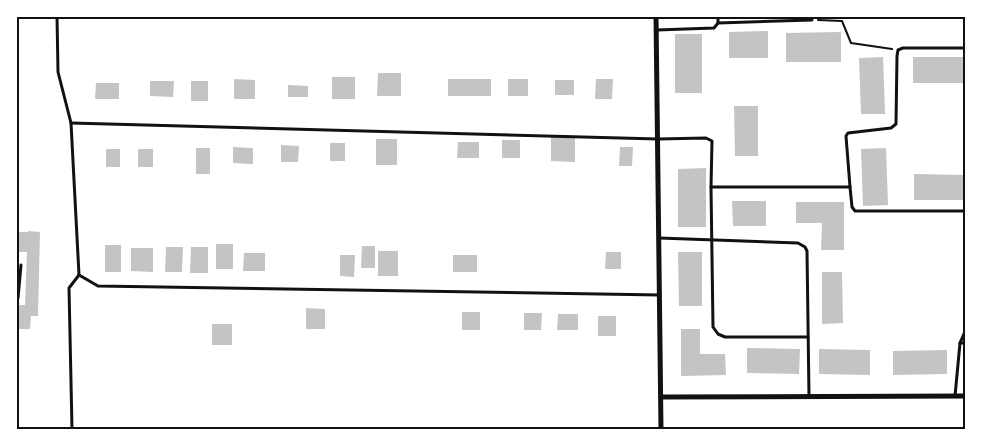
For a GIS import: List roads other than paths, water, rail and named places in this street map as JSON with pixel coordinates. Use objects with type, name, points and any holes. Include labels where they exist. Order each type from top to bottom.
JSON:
[{"type":"street","points":[[656,16],[661,429]]},
{"type":"street","points":[[661,397],[966,396]]},
{"type":"lane","points":[[57,16],[58,72],[71,124],[79,275],[69,288],[72,429]]},
{"type":"lane","points":[[656,30],[714,28],[718,23],[718,16]]},
{"type":"lane","points":[[718,23],[812,20]]},
{"type":"lane","points":[[966,48],[903,48],[898,50],[896,56],[896,124],[891,128],[848,134],[846,136],[852,207],[855,211],[966,211]]},
{"type":"lane","points":[[71,124],[711,139],[712,327],[725,337],[808,337]]},
{"type":"lane","points":[[712,187],[850,187]]},
{"type":"lane","points":[[659,238],[798,243],[804,247],[807,251],[809,397]]},
{"type":"lane","points":[[16,298],[22,265]]},
{"type":"lane","points":[[79,275],[98,286],[660,295]]},
{"type":"lane","points":[[955,396],[960,343],[966,329]]},
{"type":"lane","points":[[960,343],[966,343]]}]
